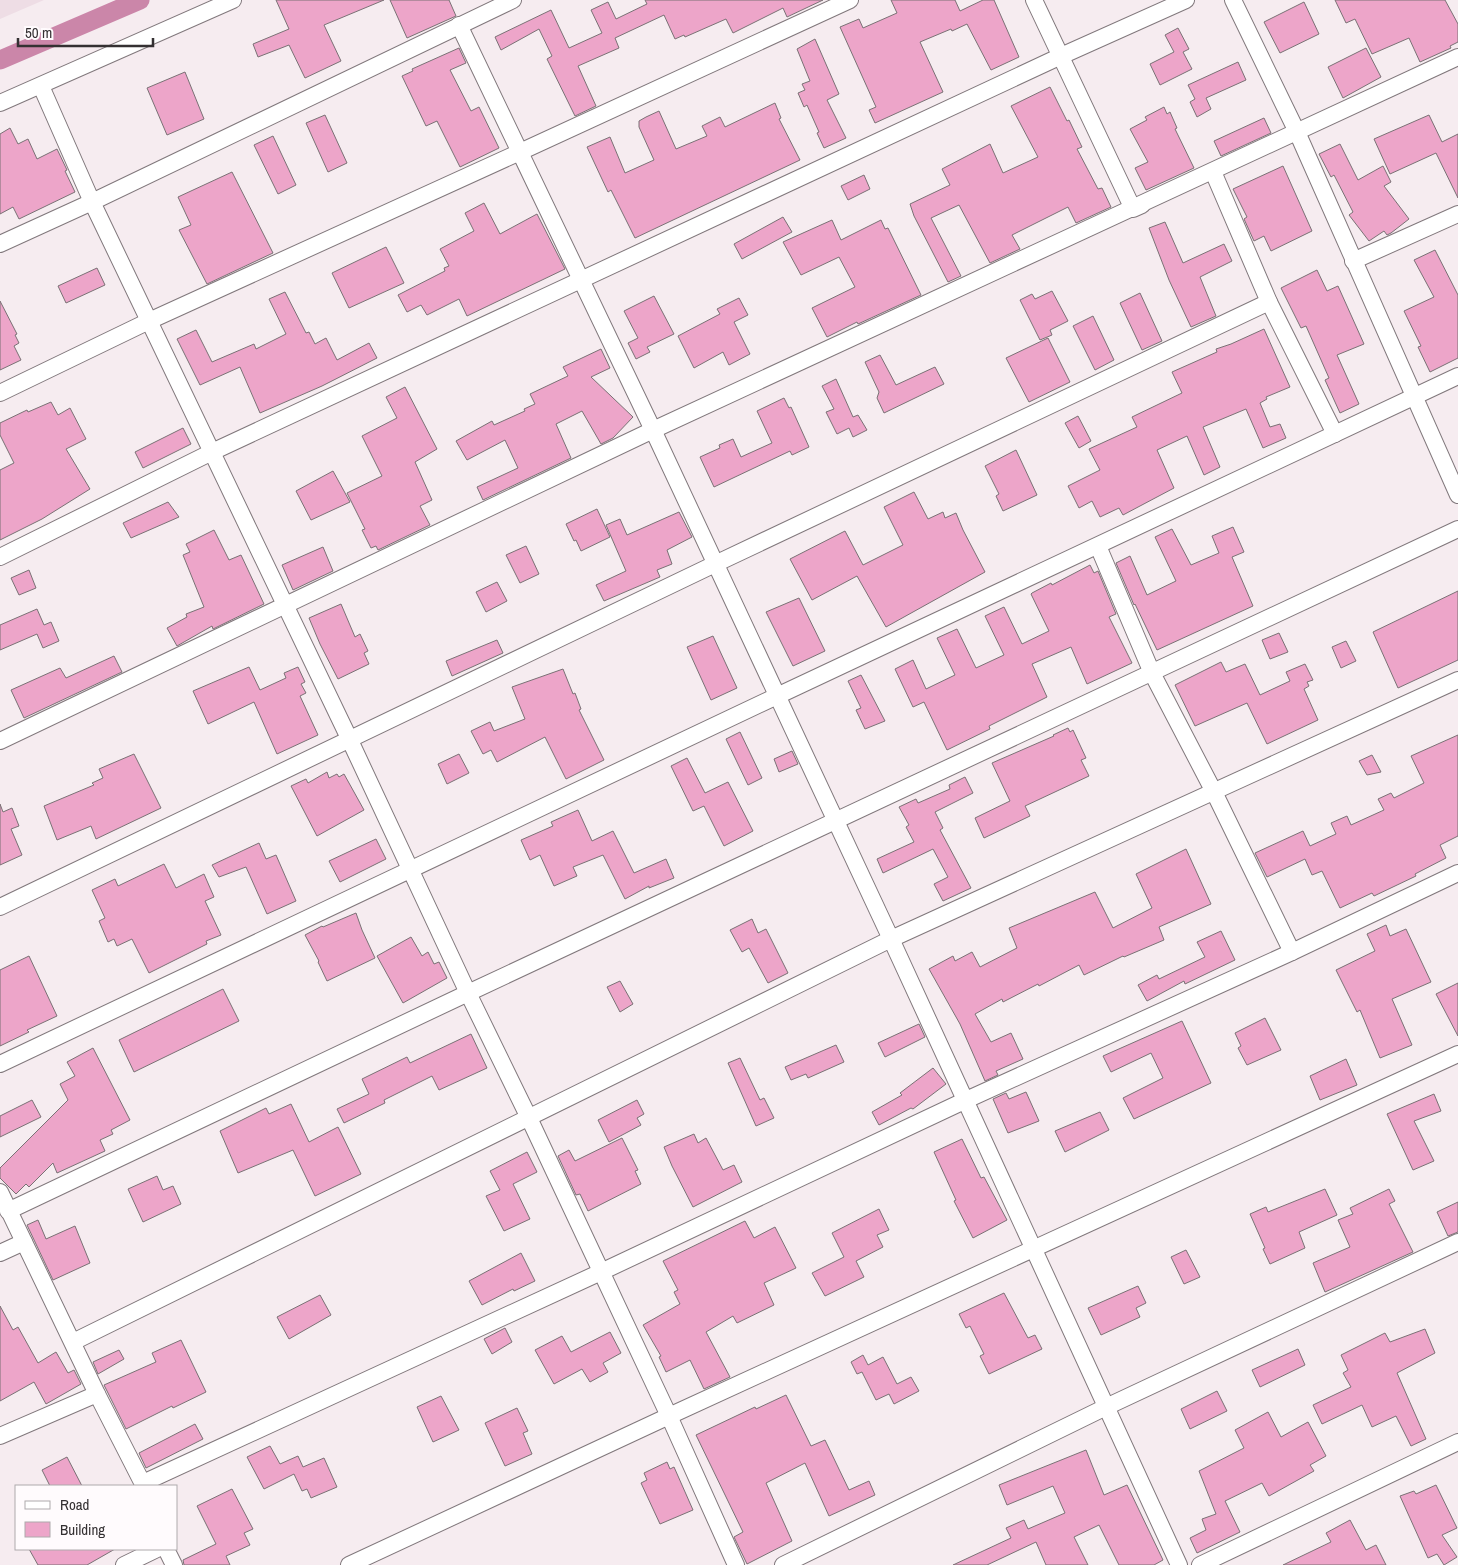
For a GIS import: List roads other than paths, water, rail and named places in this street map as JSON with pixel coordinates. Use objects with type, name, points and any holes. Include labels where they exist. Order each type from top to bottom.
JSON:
[{"type":"street","points":[[0,103],[233,0]]},
{"type":"street","points":[[0,244],[92,202],[513,0]]},
{"type":"street","points":[[0,393],[149,321],[850,0]]},
{"type":"street","points":[[1034,0],[1133,209]]},
{"type":"street","points":[[0,557],[212,452],[1061,56],[1155,6],[1186,0]]},
{"type":"street","points":[[1233,0],[1296,132],[1458,495]]},
{"type":"street","points":[[459,25],[653,430],[891,939],[1179,1565]]},
{"type":"street","points":[[0,741],[653,430],[1458,57]]},
{"type":"street","points":[[41,86],[92,202],[350,740],[468,993],[530,1118],[669,1416],[736,1565]]},
{"type":"street","points":[[1133,209],[1214,174],[1296,132]]},
{"type":"street","points":[[1214,174],[1269,302],[1336,434]]},
{"type":"street","points":[[1353,261],[1458,214]]},
{"type":"street","points":[[0,907],[715,564],[1269,302]]},
{"type":"street","points":[[0,1064],[1458,376]]},
{"type":"street","points":[[8,1211],[835,820],[1458,529]]},
{"type":"street","points":[[1098,546],[1152,673],[1214,792],[1292,952]]},
{"type":"street","points":[[74,1342],[891,939],[1458,680]]},
{"type":"street","points":[[0,1192],[74,1342],[97,1394],[144,1485],[964,1101],[1292,952],[1458,873]]},
{"type":"street","points":[[349,1565],[1458,1054]]},
{"type":"street","points":[[0,1253],[24,1242]]},
{"type":"street","points":[[783,1565],[1106,1407],[1458,1242]]},
{"type":"street","points":[[0,1436],[97,1394]]},
{"type":"street","points":[[1200,1565],[1458,1442]]},
{"type":"street","points":[[124,1565],[155,1550]]},
{"type":"street","points":[[166,1550],[174,1565]]},
{"type":"waterway","points":[[0,60],[140,0]]}]
